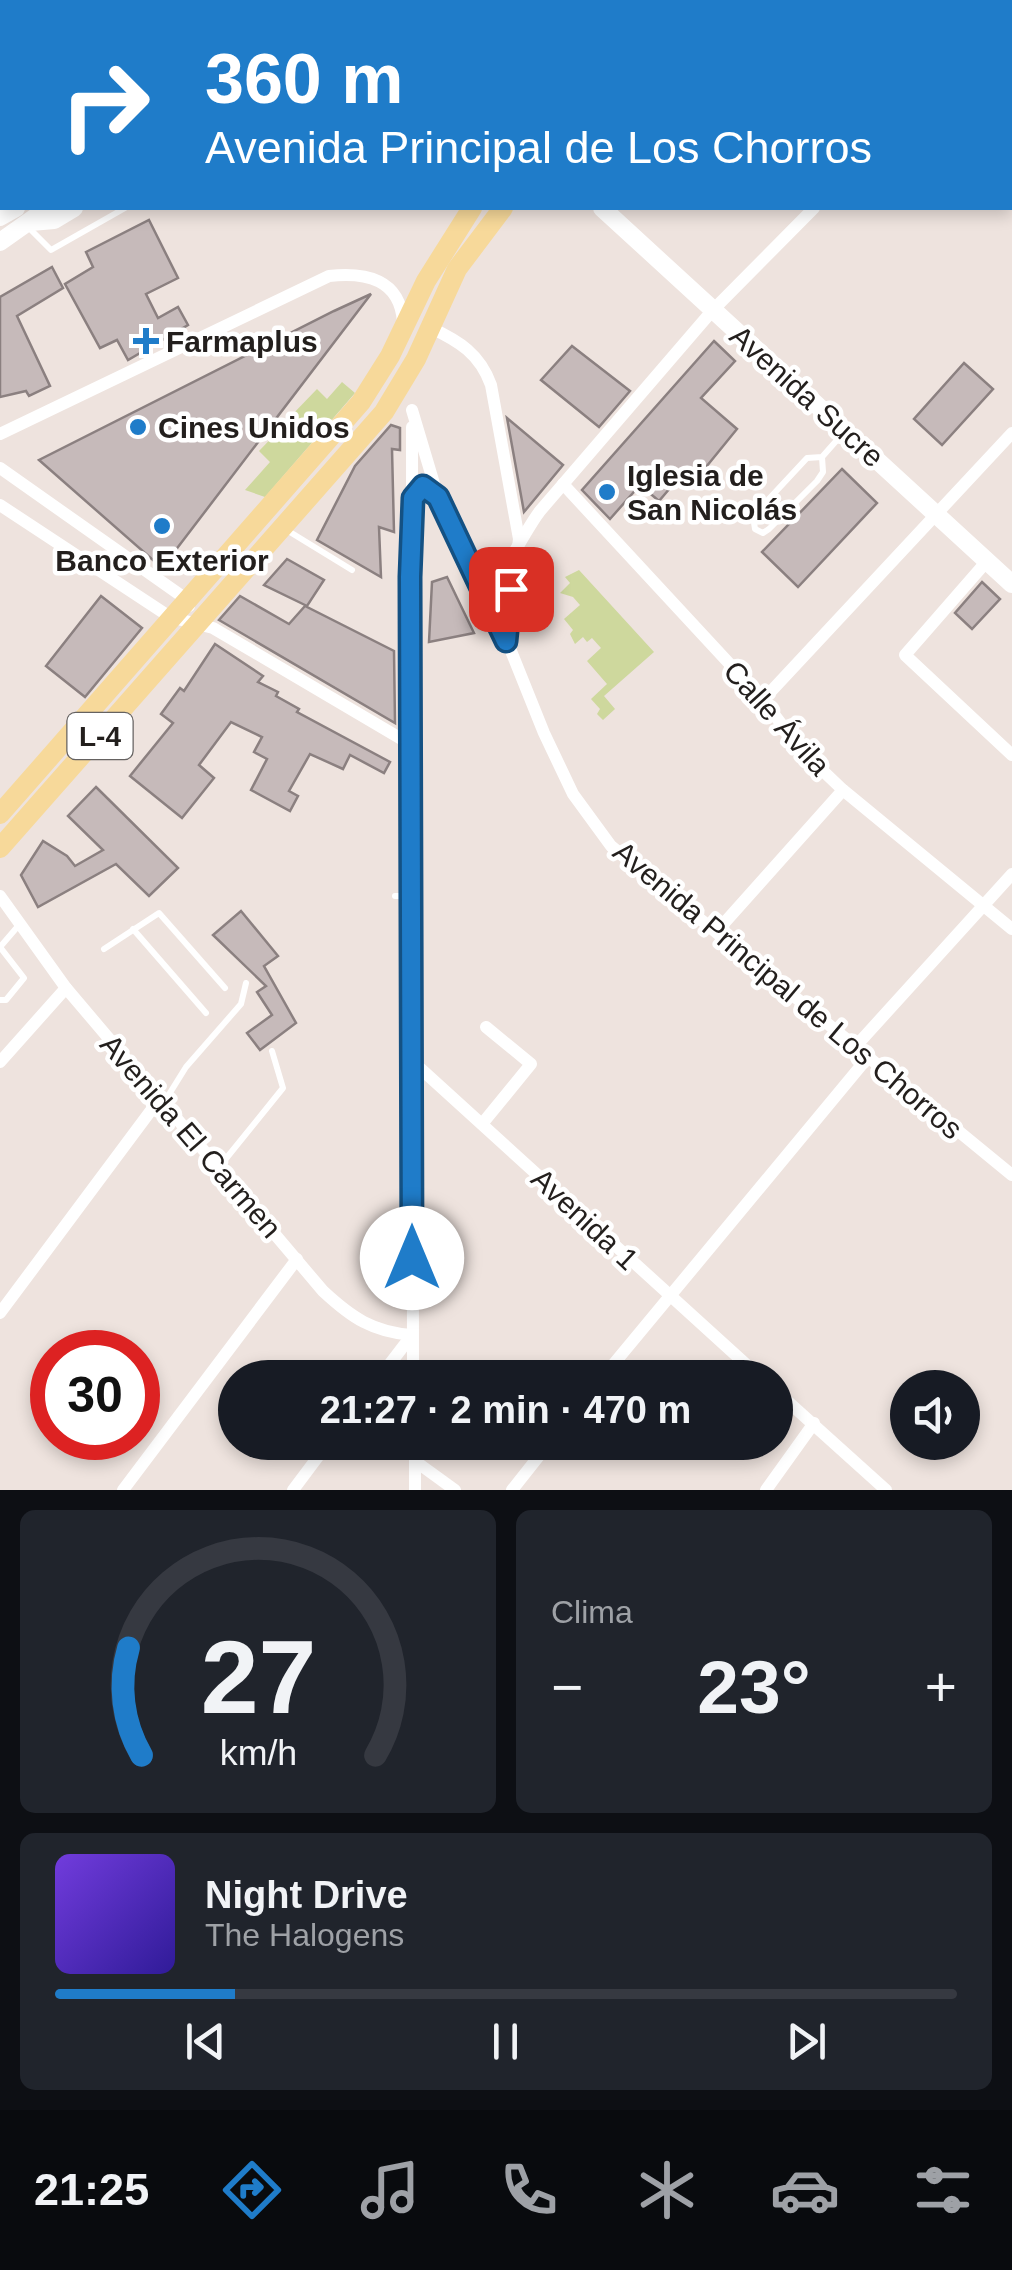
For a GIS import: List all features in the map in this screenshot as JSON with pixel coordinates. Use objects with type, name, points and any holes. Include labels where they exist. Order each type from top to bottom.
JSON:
[{"type":"main road","points":[[0,242],[46,210]]},
{"type":"main road","points":[[29,224],[54,220],[71,210]]},
{"type":"main road","name":"L-4","points":[[0,814],[368,392],[404,329],[431,265],[471,210]]},
{"type":"main road","name":"L-4","points":[[0,848],[62,782],[282,526],[403,404],[430,328],[458,269],[502,210]]},
{"type":"main road","name":"Avenida Sucre","points":[[604,210],[712,312],[938,512],[1012,584]]},
{"type":"street","points":[[476,576],[493,580],[499,575],[519,538],[563,484],[712,312],[812,210]]},
{"type":"street","points":[[0,434],[329,276],[365,276],[388,286],[398,296],[404,329]]},
{"type":"street","points":[[430,328],[468,348],[485,369],[519,538],[506,641]]},
{"type":"street","points":[[368,392],[403,404],[412,469],[413,1360]]},
{"type":"street","name":"Avenida Principal de Los Chorros","points":[[403,404],[438,497],[506,641],[544,734],[591,823],[611,846],[1012,1175]]},
{"type":"street","points":[[763,700],[1012,433]]},
{"type":"street","points":[[412,469],[420,462],[428,463]]},
{"type":"street","points":[[0,468],[186,599],[197,621]]},
{"type":"street","name":"Calle Ávila","points":[[563,484],[763,700],[801,750],[843,790],[1012,929]]},
{"type":"street","points":[[413,498],[423,486],[438,497]]},
{"type":"street","points":[[0,505],[170,617],[197,621],[410,744]]},
{"type":"street","points":[[987,560],[905,655],[1012,755]]},
{"type":"street","points":[[718,930],[843,790]]},
{"type":"street","points":[[856,1046],[1012,874]]},
{"type":"street","name":"Avenida El Carmen","points":[[0,896],[66,988],[160,1103],[348,1314],[383,1333],[412,1334]]},
{"type":"street","points":[[0,1062],[66,988]]},
{"type":"street","points":[[482,1124],[531,1064],[486,1028]]},
{"type":"street","points":[[616,1360],[869,1056]]},
{"type":"street","name":"Avenida 1","points":[[410,1058],[741,1360]]},
{"type":"street","points":[[0,1312],[160,1103]]},
{"type":"street","points":[[123,1490],[297,1259]]},
{"type":"street","points":[[392,1360],[412,1334]]},
{"type":"street","points":[[793,1405],[886,1490]]},
{"type":"street","points":[[766,1490],[814,1423]]},
{"type":"street","points":[[293,1490],[316,1460]]},
{"type":"street","points":[[512,1490],[536,1460]]},
{"type":"street","points":[[415,1461],[415,1490]]},
{"type":"street","points":[[415,1461],[456,1490]]},
{"type":"lane","points":[[29,224],[51,250],[121,210]]},
{"type":"lane","points":[[822,457],[823,472],[818,480],[763,533],[754,529],[752,516],[807,458],[822,457],[846,430]]},
{"type":"lane","points":[[282,526],[352,570]]},
{"type":"lane","points":[[395,896],[410,896]]},
{"type":"lane","points":[[104,949],[156,914],[162,914],[226,988]]},
{"type":"lane","points":[[0,1000],[6,1000],[24,978],[0,947],[20,924]]},
{"type":"lane","points":[[133,929],[206,1013]]},
{"type":"lane","points":[[160,1103],[186,1066],[241,1004],[246,983]]},
{"type":"lane","points":[[218,1169],[283,1088],[272,1051]]},
{"type":"green space","points":[[342,382],[355,393],[265,497],[245,490],[270,462],[259,451],[286,423],[296,433],[301,427],[290,417],[317,389],[327,399]]},
{"type":"green space","points":[[579,570],[654,652],[604,696],[615,709],[603,720],[591,699],[607,684],[587,661],[601,648],[592,638],[587,642],[583,637],[575,644],[570,634],[573,630],[564,619],[580,605],[573,597],[560,593],[570,583],[565,577]]},
{"type":"building","points":[[149,220],[178,278],[146,294],[158,318],[178,307],[188,325],[128,360],[117,340],[100,348],[65,284],[93,267],[86,252]]},
{"type":"building","points":[[52,267],[63,288],[17,316],[50,386],[29,396],[26,391],[0,397],[0,297]]},
{"type":"building","points":[[371,294],[162,568],[39,460],[334,311]]},
{"type":"building","points":[[714,341],[735,361],[701,398],[737,429],[693,483],[682,474],[659,501],[640,485],[610,519],[582,490]]},
{"type":"building","points":[[572,346],[630,391],[599,427],[541,380]]},
{"type":"building","points":[[964,363],[993,389],[942,445],[914,419]]},
{"type":"building","points":[[507,418],[563,465],[524,512]]},
{"type":"building","points":[[391,425],[400,428],[400,450],[392,449],[394,532],[379,527],[381,577],[317,540],[355,466]]},
{"type":"building","points":[[842,469],[877,503],[798,587],[762,552]]},
{"type":"building","points":[[287,559],[324,580],[307,606],[264,585]]},
{"type":"building","points":[[447,577],[474,633],[429,642],[432,582]]},
{"type":"building","points":[[982,582],[1000,599],[972,629],[955,613]]},
{"type":"building","points":[[101,596],[142,628],[85,697],[46,666]]},
{"type":"building","points":[[240,596],[289,624],[305,606],[394,651],[395,723],[219,620]]},
{"type":"building","points":[[215,644],[263,676],[258,682],[278,692],[276,696],[299,709],[297,712],[390,762],[384,773],[350,755],[343,769],[310,754],[289,791],[298,796],[290,811],[251,790],[267,759],[254,752],[262,737],[231,722],[199,765],[214,778],[182,818],[130,776],[173,723],[161,714],[180,688],[184,691]]},
{"type":"building","points":[[96,787],[178,868],[149,896],[116,864],[38,907],[21,875],[43,841],[75,866],[103,850],[68,816]]},
{"type":"building","points":[[241,911],[278,956],[264,966],[296,1023],[260,1050],[247,1033],[272,1015],[257,992],[266,986],[213,935]]},
{"type":"place","name":"Farmaplus","points":[[146,341]]},
{"type":"place","name":"Cines Unidos","points":[[138,427]]},
{"type":"place","name":"Iglesia de San Nicolás","points":[[607,492]]},
{"type":"place","name":"Banco Exterior","points":[[162,526]]},
{"type":"route","points":[[412,1258],[410,577],[413,498],[417,490],[423,486],[430,488],[438,497],[506,641],[511,589]]}]
